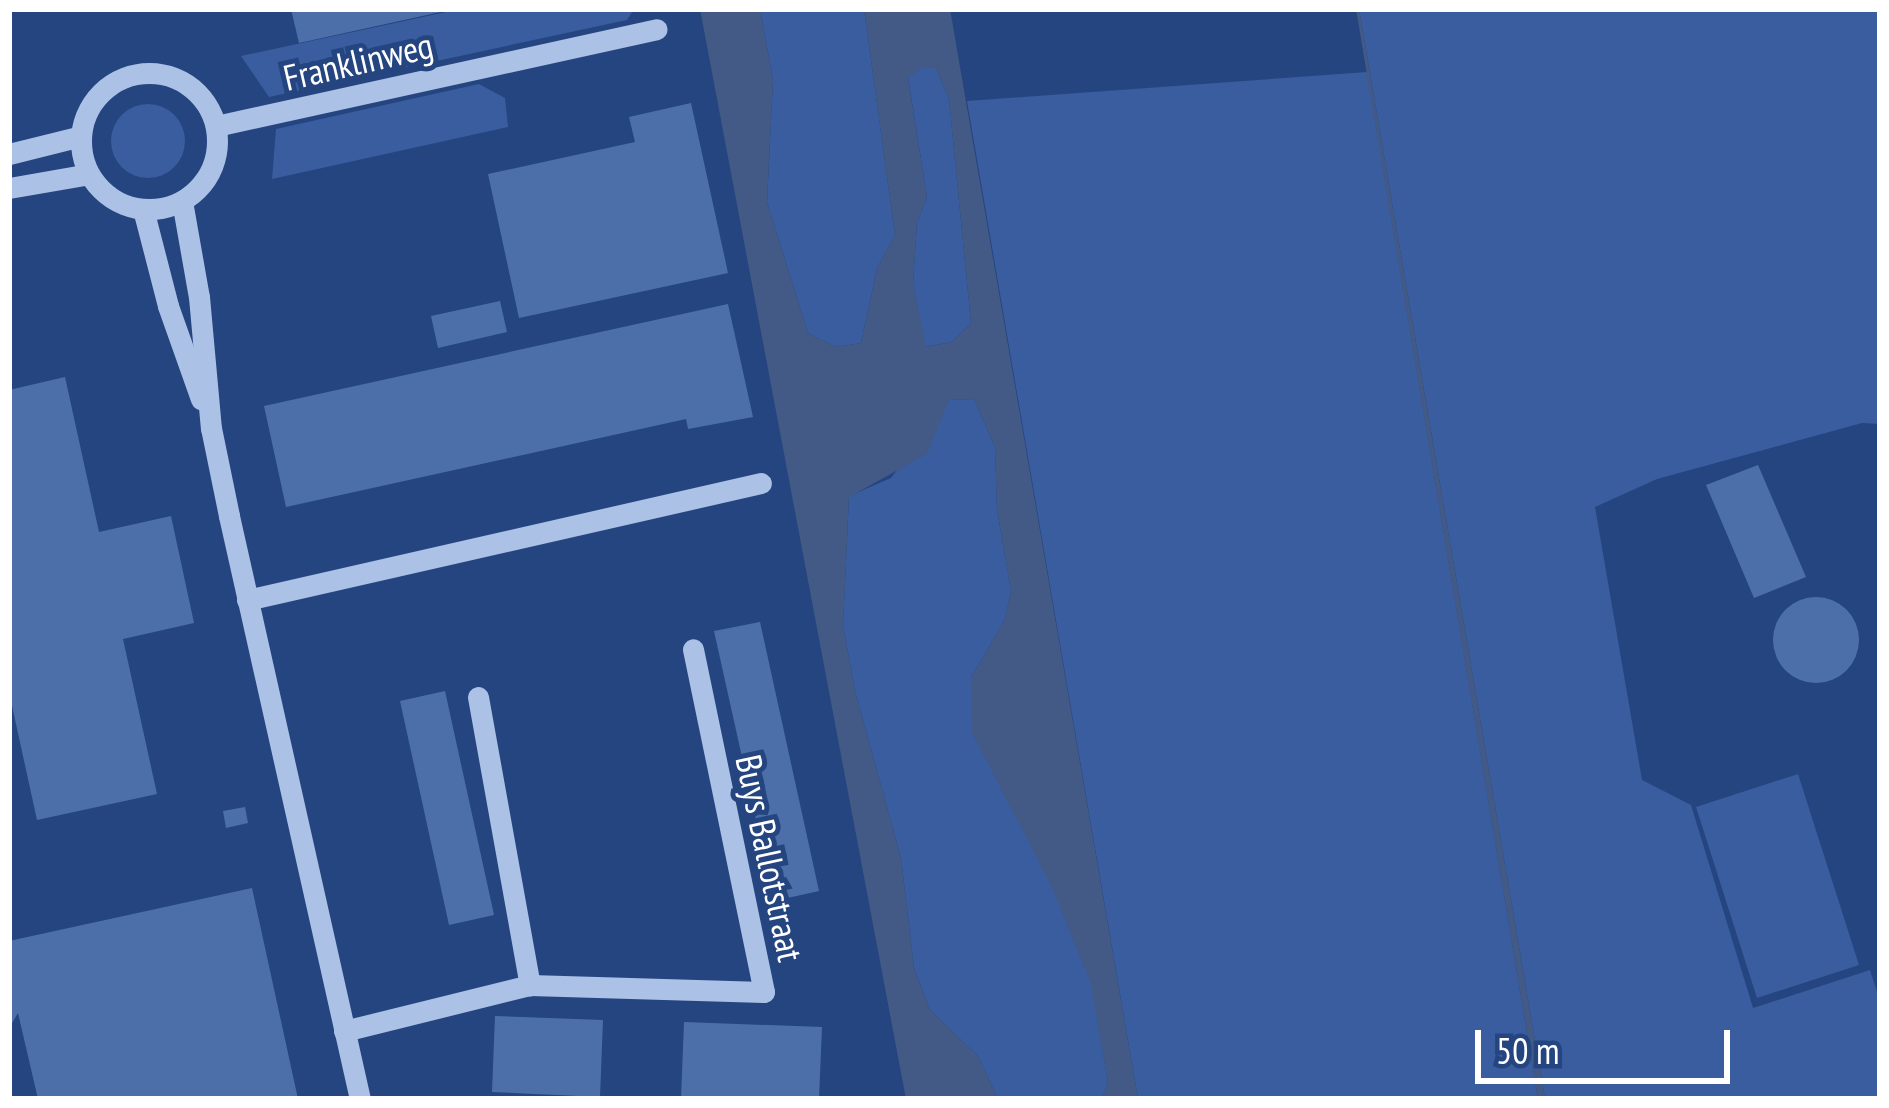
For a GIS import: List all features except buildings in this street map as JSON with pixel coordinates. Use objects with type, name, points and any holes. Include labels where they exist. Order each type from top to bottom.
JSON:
[{"type":"street","name":"Franklinweg","points":[[216,126],[656,29]]},
{"type":"street","points":[[145,73],[168,76],[190,87],[216,126],[212,169],[182,201],[143,209],[111,199],[88,174],[81,136],[87,112],[101,92],[121,79],[145,73]]},
{"type":"street","points":[[9,154],[81,136]]},
{"type":"street","points":[[9,188],[88,174]]},
{"type":"street","points":[[182,201],[200,298],[211,428]]},
{"type":"street","points":[[143,209],[168,306],[211,428],[360,1099]]},
{"type":"street","points":[[248,600],[761,483]]},
{"type":"street","name":"Buys Ballotstraat","points":[[344,1031],[530,985],[764,992],[693,649]]},
{"type":"street","points":[[478,697],[530,985]]},
{"type":"shaded area","points":[[460,9],[634,9],[627,20],[269,97],[241,56]]},
{"type":"shaded area","points":[[700,9],[760,9],[773,80],[767,202],[808,333],[836,347],[861,343],[877,268],[895,235],[864,9],[950,9],[1138,1099],[1102,1099],[1108,1083],[1091,984],[1051,885],[972,733],[971,678],[1005,619],[1011,591],[997,509],[995,447],[974,399],[949,400],[927,454],[849,497],[843,625],[855,691],[901,858],[914,968],[930,1010],[978,1056],[998,1099],[906,1099]],"holes":[[[921,68],[936,68],[949,99],[971,323],[952,342],[926,347],[913,283],[917,223],[927,197],[908,78]]]},
{"type":"shaded area","points":[[760,9],[864,9],[895,235],[877,268],[861,343],[836,347],[808,333],[767,202],[773,80]]},
{"type":"shaded area","points":[[1359,9],[1880,9],[1880,424],[1862,423],[1657,479],[1595,507],[1642,780],[1691,805],[1753,1008],[1870,970],[1880,1001],[1880,1099],[1545,1099]]},
{"type":"shaded area","points":[[1359,9],[1545,1099],[1538,1099]]},
{"type":"shaded area","points":[[921,68],[936,68],[949,99],[971,323],[952,342],[925,347],[913,283],[917,223],[927,197],[908,77]]},
{"type":"shaded area","points":[[1367,72],[1538,1099],[1138,1099],[967,101]]},
{"type":"shaded area","points":[[479,84],[505,98],[508,127],[272,179],[276,129]]},
{"type":"shaded area","points":[[148,104],[174,115],[185,141],[174,167],[148,178],[122,167],[111,141],[122,115]]},
{"type":"shaded area","points":[[974,399],[995,447],[997,509],[1011,591],[1005,619],[971,678],[1092,984],[1108,1083],[1102,1099],[998,1099],[978,1056],[930,1010],[914,968],[901,858],[855,691],[843,625],[849,496],[891,478],[949,400]]},
{"type":"shaded area","points":[[1798,774],[1859,965],[1757,998],[1696,807]]}]
